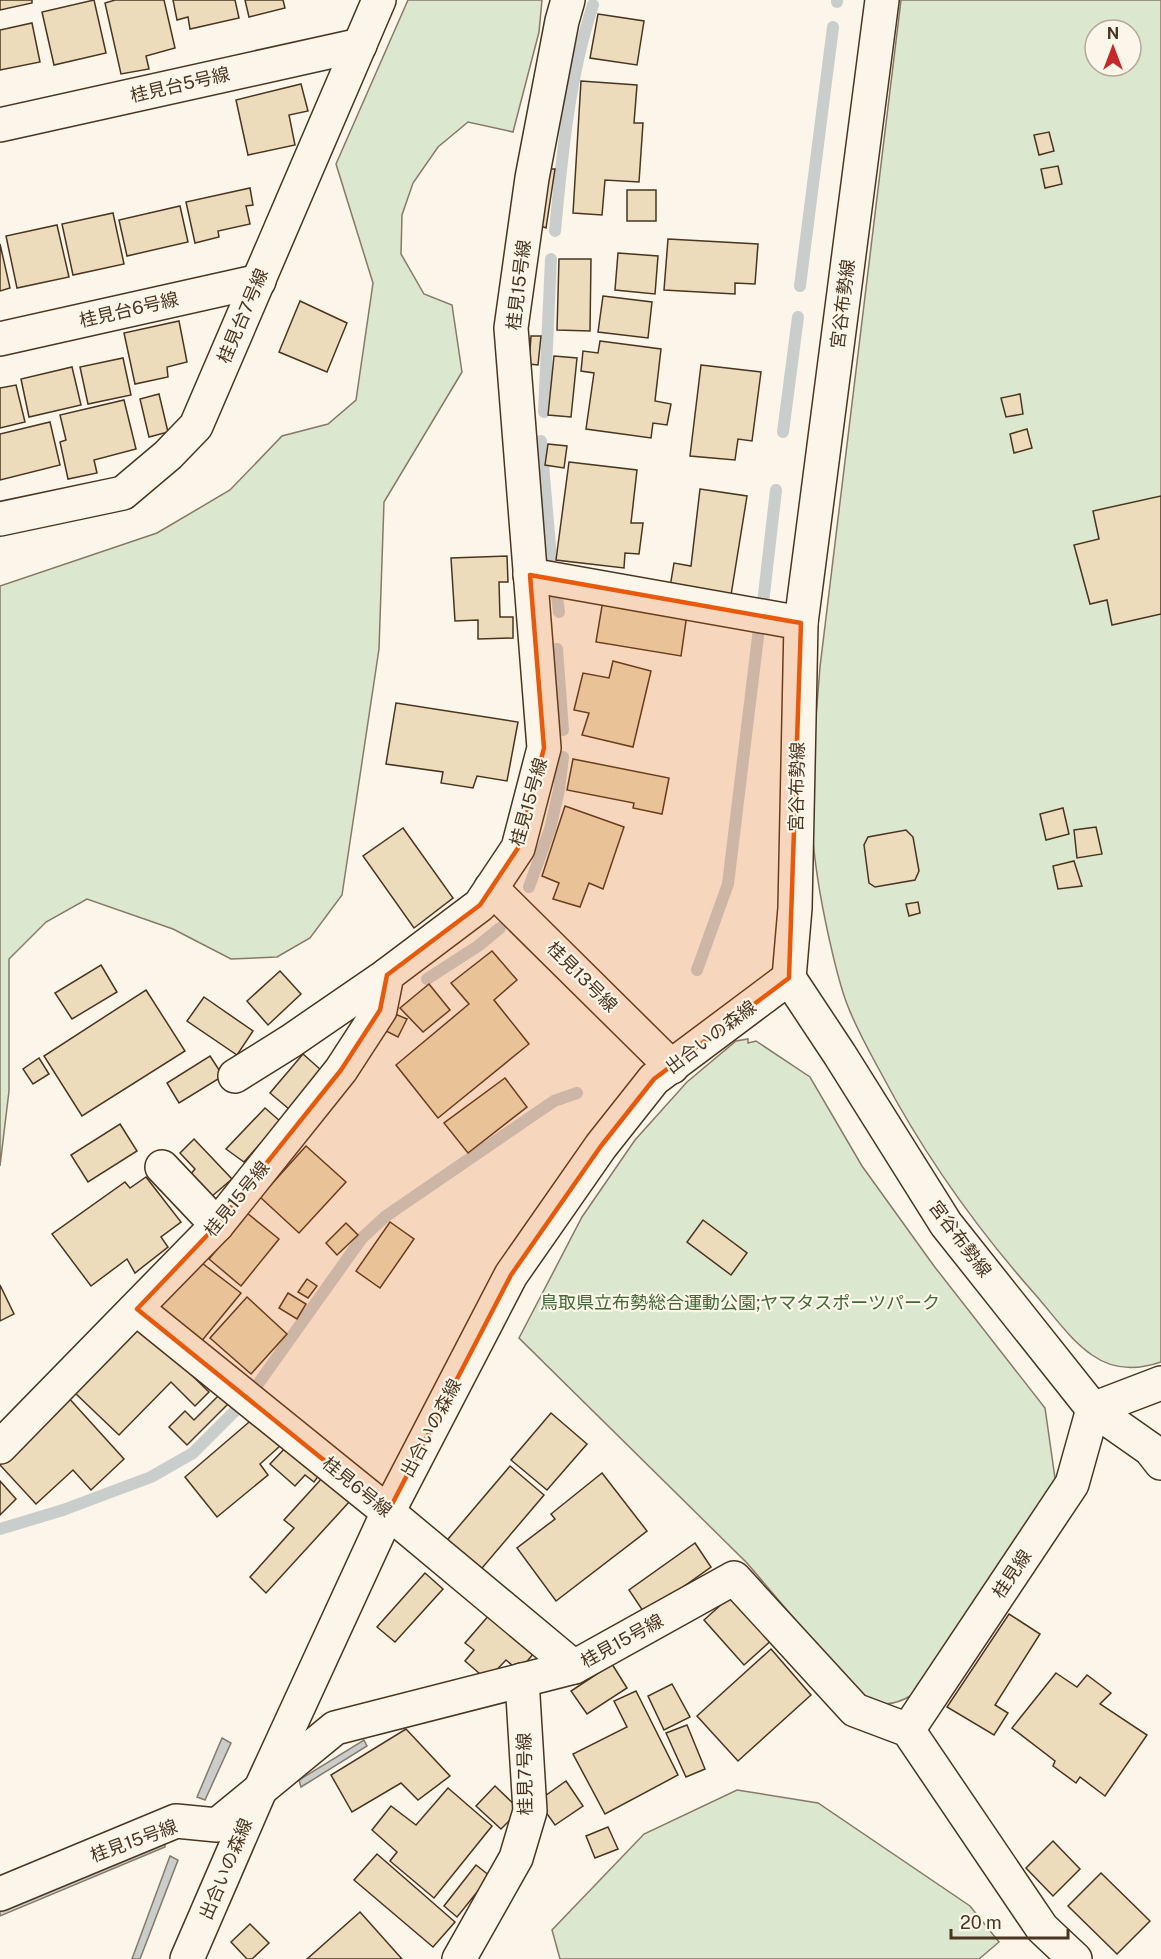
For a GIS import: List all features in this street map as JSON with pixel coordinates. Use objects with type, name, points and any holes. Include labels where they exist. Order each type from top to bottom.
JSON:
[{"type":"street","name":"桂見台7号線","points":[[0,519],[123,493],[168,455],[196,426],[379,0]]},
{"type":"street","name":"桂見15号線","points":[[0,1447],[217,1225],[341,1070],[380,1010],[387,975],[480,906],[518,848],[544,748],[512,328],[532,178],[568,0]]},
{"type":"street","name":"宮谷布勢線","points":[[882,0],[801,623],[795,908],[789,978],[946,1224],[1093,1409],[1150,1449],[1161,1462]]},
{"type":"street","name":"桂見台5号線","points":[[0,125],[360,45]]},
{"type":"street","name":"桂見台6号線","points":[[0,339],[259,281]]},
{"type":"street","points":[[530,575],[801,623]]},
{"type":"street","name":"桂見13号線","points":[[491,888],[672,1066]]},
{"type":"street","points":[[235,1076],[291,1041],[387,975]]},
{"type":"street","name":"出合いの森線","points":[[187,1959],[261,1788],[388,1512],[511,1275],[601,1146],[654,1080],[789,978]]},
{"type":"street","points":[[162,1167],[217,1225]]},
{"type":"street","name":"桂見6号線","points":[[137,1309],[388,1512],[574,1667]]},
{"type":"street","points":[[1093,1409],[1161,1383]]},
{"type":"street","name":"桂見線","points":[[908,1730],[1072,1484],[1093,1409]]},
{"type":"street","name":"桂見15号線","points":[[0,1894],[176,1821],[217,1825],[335,1728],[574,1667],[734,1578],[855,1710],[908,1730]]},
{"type":"street","name":"桂見7号線","points":[[459,1959],[516,1858],[530,1811],[522,1680]]},
{"type":"street","points":[[908,1730],[1042,1928],[1075,1959]]},
{"type":"highlighted area","points":[[530,575],[801,623],[789,978],[654,1079],[601,1146],[511,1275],[388,1512],[137,1309],[217,1225],[341,1070],[380,1010],[387,975],[480,905],[518,848],[544,748]]},
{"type":"green space","points":[[408,0],[542,0],[539,32],[513,132],[468,122],[438,147],[413,183],[402,215],[401,254],[424,294],[452,305],[462,372],[384,502],[379,649],[342,895],[310,938],[277,957],[231,959],[173,929],[87,899],[46,922],[9,959],[9,1091],[0,1166],[0,586],[157,533],[230,490],[282,436],[328,424],[356,400],[373,283],[336,164]]},
{"type":"green space","points":[[901,0],[1161,0],[1161,1362],[1135,1367],[1108,1364],[1084,1349],[1068,1334],[970,1214],[932,1160],[897,1103],[847,1004],[823,911],[812,826],[814,746],[820,667]]},
{"type":"green space","name":"鳥取県立布勢総合運動公園;ヤマタスポーツパーク","points":[[748,1039],[748,1043],[756,1041],[810,1077],[862,1166],[934,1266],[1045,1408],[1056,1485],[912,1695],[898,1702],[886,1704],[860,1696],[747,1563],[519,1338],[582,1217],[635,1140],[687,1082],[736,1041]]},
{"type":"green space","points":[[737,1790],[818,1803],[970,1906],[999,1942],[979,1959],[560,1959],[552,1930],[644,1834]]},
{"type":"shaded area","points":[[222,1738],[231,1743],[205,1800],[197,1797]]},
{"type":"shaded area","points":[[364,1740],[367,1746],[301,1787],[299,1780]]},
{"type":"shaded area","points":[[165,1840],[165,1847],[0,1916],[0,1908]]},
{"type":"shaded area","points":[[170,1856],[178,1860],[140,1959],[132,1959]]},
{"type":"building","points":[[0,0],[32,0],[32,3],[0,10]]},
{"type":"building","points":[[94,0],[106,53],[54,65],[42,12]]},
{"type":"building","points":[[115,0],[164,0],[175,48],[146,56],[149,69],[121,74],[105,3]]},
{"type":"building","points":[[173,0],[235,0],[239,18],[190,29],[188,17],[177,20]]},
{"type":"building","points":[[245,0],[283,0],[285,8],[249,17]]},
{"type":"building","points":[[598,14],[644,21],[637,65],[590,58]]},
{"type":"building","points":[[32,23],[40,62],[0,70],[0,30]]},
{"type":"building","points":[[581,81],[637,85],[634,123],[643,123],[639,182],[605,180],[602,215],[573,213]]},
{"type":"building","points":[[301,84],[308,111],[289,115],[295,145],[248,155],[236,100]]},
{"type":"building","points":[[1049,132],[1054,151],[1039,155],[1034,135]]},
{"type":"building","points":[[1058,166],[1062,184],[1045,188],[1041,169]]},
{"type":"building","points":[[550,169],[555,169],[546,228],[541,226]]},
{"type":"building","points":[[250,188],[253,205],[246,206],[250,224],[218,231],[219,237],[195,243],[186,202]]},
{"type":"building","points":[[627,190],[656,190],[656,221],[627,221]]},
{"type":"building","points":[[180,206],[188,242],[127,256],[119,220]]},
{"type":"building","points":[[113,213],[124,264],[73,275],[62,224]]},
{"type":"building","points":[[57,225],[69,277],[17,288],[6,236]]},
{"type":"building","points":[[668,239],[758,244],[755,284],[735,283],[735,294],[664,290]]},
{"type":"building","points":[[0,244],[10,288],[0,291]]},
{"type":"building","points":[[618,253],[658,256],[655,294],[615,290]]},
{"type":"building","points":[[559,259],[591,259],[590,331],[557,330]]},
{"type":"building","points":[[603,296],[652,302],[648,338],[598,332]]},
{"type":"building","points":[[300,301],[347,323],[327,372],[279,352]]},
{"type":"building","points":[[179,321],[187,362],[167,367],[168,377],[135,384],[124,333]]},
{"type":"building","points":[[531,336],[541,336],[538,365],[529,364]]},
{"type":"building","points":[[600,341],[661,349],[655,401],[671,404],[667,425],[653,423],[651,438],[586,429],[594,373],[581,371],[583,351],[598,353]]},
{"type":"building","points":[[554,356],[577,358],[571,417],[548,415]]},
{"type":"building","points":[[123,358],[131,395],[88,404],[80,367]]},
{"type":"building","points":[[701,365],[761,372],[752,441],[738,439],[735,460],[690,456]]},
{"type":"building","points":[[72,367],[81,405],[29,417],[21,379]]},
{"type":"building","points":[[16,385],[25,422],[0,428],[0,388]]},
{"type":"building","points":[[159,394],[168,432],[149,437],[140,399]]},
{"type":"building","points":[[1020,394],[1023,414],[1006,417],[1001,398]]},
{"type":"building","points":[[124,400],[136,449],[94,460],[97,473],[68,479],[60,442],[66,440],[60,415]]},
{"type":"building","points":[[50,422],[60,465],[0,480],[0,434]]},
{"type":"building","points":[[1027,429],[1032,448],[1014,453],[1010,434]]},
{"type":"building","points":[[548,444],[567,446],[564,468],[545,465]]},
{"type":"building","points":[[569,462],[637,470],[631,523],[643,523],[639,554],[625,553],[624,568],[556,560]]},
{"type":"building","points":[[700,489],[747,496],[731,595],[670,587],[674,563],[691,566]]},
{"type":"building","points":[[1161,496],[1161,614],[1112,625],[1107,600],[1090,604],[1074,545],[1099,539],[1093,511]]},
{"type":"building","points":[[507,556],[508,582],[499,582],[500,617],[513,617],[513,638],[478,639],[478,620],[455,621],[451,558]]},
{"type":"building","points":[[603,600],[687,614],[681,656],[596,642]]},
{"type":"building","points":[[613,661],[651,671],[633,747],[582,735],[589,713],[574,710],[583,673],[609,678]]},
{"type":"building","points":[[396,703],[518,722],[507,781],[477,776],[473,788],[441,783],[443,772],[386,764]]},
{"type":"building","points":[[573,759],[669,778],[662,814],[633,808],[634,803],[567,790]]},
{"type":"building","points":[[565,806],[624,827],[603,889],[589,883],[580,907],[553,899],[559,883],[542,876]]},
{"type":"building","points":[[1063,808],[1069,834],[1046,840],[1040,814]]},
{"type":"building","points":[[1096,827],[1102,854],[1077,858],[1074,830]]},
{"type":"building","points":[[403,828],[453,898],[414,928],[363,856]]},
{"type":"building","points":[[906,830],[913,837],[919,871],[915,880],[875,887],[869,883],[864,845],[868,837]]},
{"type":"building","points":[[1074,861],[1082,886],[1058,889],[1053,866]]},
{"type":"building","points":[[918,902],[920,913],[909,916],[906,904]]},
{"type":"building","points":[[492,951],[517,980],[494,1000],[529,1044],[438,1118],[396,1065],[469,1004],[451,983]]},
{"type":"building","points":[[101,965],[117,992],[72,1019],[55,993]]},
{"type":"building","points":[[280,971],[301,994],[268,1025],[247,1001]]},
{"type":"building","points":[[429,984],[450,1010],[423,1032],[400,1008]]},
{"type":"building","points":[[146,990],[185,1051],[82,1116],[44,1056]]},
{"type":"building","points":[[204,997],[253,1031],[237,1055],[187,1021]]},
{"type":"building","points":[[395,1014],[407,1019],[398,1037],[386,1031]]},
{"type":"building","points":[[303,1054],[321,1070],[289,1109],[270,1093]]},
{"type":"building","points":[[210,1056],[223,1076],[179,1103],[167,1083]]},
{"type":"building","points":[[39,1058],[49,1074],[33,1084],[23,1069]]},
{"type":"building","points":[[505,1078],[527,1107],[468,1153],[444,1123]]},
{"type":"building","points":[[265,1108],[280,1121],[244,1162],[226,1149]]},
{"type":"building","points":[[120,1124],[137,1151],[88,1182],[71,1155]]},
{"type":"building","points":[[194,1139],[232,1179],[211,1197],[190,1175],[195,1169],[180,1153]]},
{"type":"building","points":[[306,1146],[346,1182],[299,1233],[260,1197]]},
{"type":"building","points":[[146,1177],[181,1222],[161,1237],[168,1247],[135,1273],[127,1259],[91,1286],[52,1234],[125,1182],[130,1188]]},
{"type":"building","points":[[247,1213],[279,1239],[241,1286],[209,1259]]},
{"type":"building","points":[[703,1220],[747,1253],[731,1275],[687,1242]]},
{"type":"building","points":[[390,1222],[414,1239],[380,1288],[356,1271]]},
{"type":"building","points":[[346,1223],[358,1235],[337,1255],[326,1243]]},
{"type":"building","points":[[198,1260],[241,1293],[200,1343],[159,1309]]},
{"type":"building","points":[[307,1279],[317,1286],[308,1298],[298,1292]]},
{"type":"building","points":[[0,1285],[14,1314],[0,1321]]},
{"type":"building","points":[[288,1293],[306,1304],[297,1319],[279,1308]]},
{"type":"building","points":[[247,1297],[287,1334],[251,1374],[210,1338]]},
{"type":"building","points":[[140,1325],[209,1392],[195,1406],[171,1382],[119,1435],[74,1392]]},
{"type":"building","points":[[221,1393],[229,1403],[187,1445],[169,1427],[185,1411],[194,1420]]},
{"type":"building","points":[[66,1395],[124,1459],[91,1490],[73,1470],[36,1504],[0,1465],[0,1457]]},
{"type":"building","points":[[551,1413],[587,1444],[547,1490],[511,1460]]},
{"type":"building","points":[[255,1417],[280,1446],[260,1464],[268,1475],[217,1517],[185,1477]]},
{"type":"building","points":[[289,1444],[322,1471],[314,1482],[305,1475],[295,1486],[270,1464]]},
{"type":"building","points":[[510,1466],[544,1495],[477,1574],[443,1545]]},
{"type":"building","points":[[602,1473],[647,1531],[556,1601],[517,1548],[555,1519],[551,1514]]},
{"type":"building","points":[[324,1476],[350,1501],[266,1593],[250,1577],[294,1528],[284,1520]]},
{"type":"building","points":[[0,1481],[16,1499],[0,1515]]},
{"type":"building","points":[[695,1543],[711,1567],[645,1614],[629,1590]]},
{"type":"building","points":[[425,1573],[443,1589],[395,1642],[377,1627]]},
{"type":"building","points":[[733,1594],[773,1639],[744,1665],[704,1620]]},
{"type":"building","points":[[490,1614],[534,1653],[519,1671],[506,1660],[487,1680],[465,1661],[474,1650],[465,1643]]},
{"type":"building","points":[[1009,1614],[1040,1634],[995,1705],[1008,1713],[994,1735],[947,1707]]},
{"type":"building","points":[[771,1649],[811,1695],[738,1761],[697,1716]]},
{"type":"building","points":[[612,1664],[627,1688],[587,1714],[571,1691]]},
{"type":"building","points":[[1056,1673],[1077,1687],[1087,1675],[1111,1693],[1100,1704],[1147,1735],[1105,1796],[1080,1777],[1076,1783],[1053,1766],[1055,1761],[1012,1728]]},
{"type":"building","points":[[672,1684],[690,1717],[664,1730],[648,1696]]},
{"type":"building","points":[[636,1691],[678,1775],[605,1814],[573,1754],[627,1727],[614,1701]]},
{"type":"building","points":[[687,1725],[705,1769],[686,1777],[666,1733]]},
{"type":"building","points":[[406,1729],[450,1776],[418,1800],[401,1783],[352,1812],[331,1775]]},
{"type":"building","points":[[566,1781],[583,1806],[555,1825],[538,1801]]},
{"type":"building","points":[[495,1786],[520,1810],[501,1829],[476,1806]]},
{"type":"building","points":[[448,1788],[492,1826],[434,1898],[390,1861],[397,1852],[372,1830],[391,1806],[416,1825]]},
{"type":"building","points":[[608,1827],[618,1849],[595,1858],[586,1836]]},
{"type":"building","points":[[1053,1841],[1080,1869],[1053,1896],[1026,1868]]},
{"type":"building","points":[[377,1854],[455,1922],[433,1947],[354,1880]]},
{"type":"building","points":[[476,1865],[490,1876],[457,1917],[444,1906]]},
{"type":"building","points":[[1101,1873],[1150,1921],[1117,1954],[1068,1906]]},
{"type":"building","points":[[360,1912],[402,1959],[307,1959]]},
{"type":"building","points":[[250,1924],[269,1943],[252,1959],[247,1959],[231,1942]]},
{"type":"waterway","points":[[555,231],[572,89],[593,5]]},
{"type":"waterway","points":[[800,286],[833,27]]},
{"type":"waterway","points":[[544,412],[551,259]]},
{"type":"waterway","points":[[783,432],[798,317]]},
{"type":"waterway","points":[[541,441],[551,557]]},
{"type":"waterway","points":[[763,603],[776,490]]},
{"type":"waterway","points":[[556,589],[559,612]]},
{"type":"waterway","points":[[697,970],[728,884],[760,620]]},
{"type":"waterway","points":[[557,649],[563,730]]},
{"type":"waterway","points":[[529,887],[550,829],[559,790],[563,757]]},
{"type":"waterway","points":[[427,979],[478,946],[500,928]]},
{"type":"waterway","points":[[258,1384],[362,1238],[386,1216],[554,1101],[577,1093]]},
{"type":"waterway","points":[[0,1529],[63,1510],[151,1477],[193,1453],[239,1407]]}]
